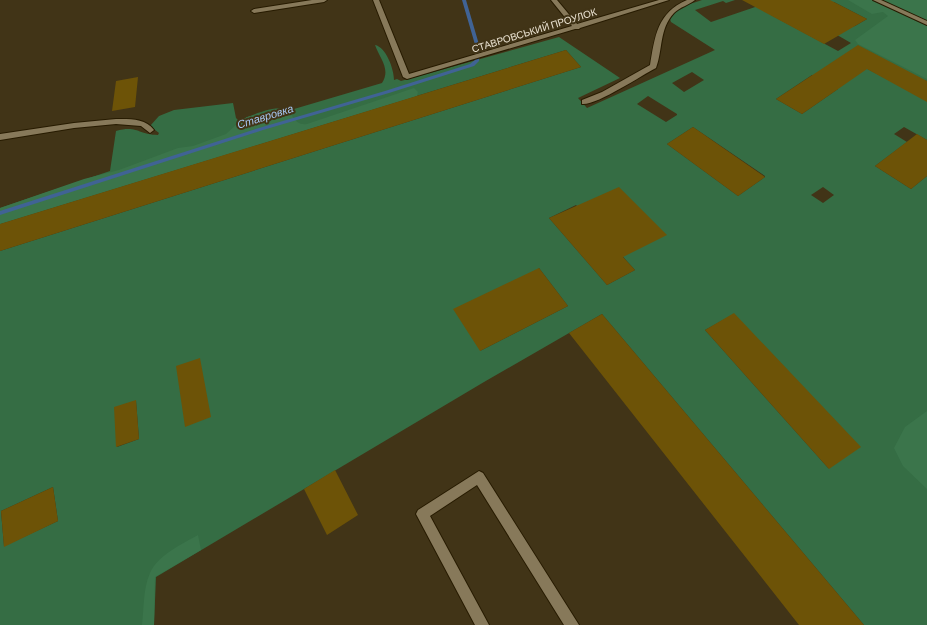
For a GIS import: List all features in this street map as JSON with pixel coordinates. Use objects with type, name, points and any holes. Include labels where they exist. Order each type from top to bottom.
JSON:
[{"type":"street","points":[[254,11],[324,0]]},
{"type":"street","name":"СТАВРОВСЬКИЙ ПРОУЛОК","points":[[376,0],[407,77],[577,28],[666,0]]},
{"type":"street","points":[[554,0],[577,28]]},
{"type":"street","points":[[585,102],[605,94],[653,66],[661,26],[670,12],[683,3],[692,0]]},
{"type":"street","points":[[876,0],[927,23]]},
{"type":"street","points":[[0,137],[98,123],[120,122],[142,124],[150,130]]},
{"type":"street","points":[[482,625],[422,514],[479,477],[572,625]]},
{"type":"green space","points":[[702,0],[735,0],[726,3],[723,1],[695,10],[711,22],[776,0],[872,0],[927,25],[927,81],[856,63],[927,100],[927,140],[904,127],[894,134],[907,142],[875,166],[911,189],[927,176],[927,625],[864,625],[602,314],[484,382],[156,577],[154,625],[0,625],[0,251],[581,67],[566,50],[0,224],[0,208],[110,171],[116,131],[129,129],[146,134],[158,135],[159,133],[150,126],[159,116],[174,110],[233,103],[236,118],[239,121],[254,114],[277,108],[294,109],[382,83],[385,69],[375,45],[383,50],[389,59],[393,70],[394,80],[397,79],[401,81],[559,37],[620,78],[578,98],[587,108],[715,50],[671,22],[670,19],[675,12],[683,6]],"holes":[[[834,2],[867,19],[855,26],[832,32],[851,43],[838,51],[771,15],[810,15]],[[692,72],[704,80],[684,92],[672,83]],[[812,75],[838,89],[802,114],[776,99]],[[648,96],[677,114],[666,122],[637,104]],[[693,127],[765,176],[738,196],[667,144]],[[823,187],[834,195],[823,203],[811,195]],[[576,205],[635,270],[607,285],[549,218]],[[539,268],[568,306],[480,351]],[[734,314],[829,469],[705,330]],[[136,401],[139,439],[117,447]],[[53,487],[58,521],[4,546],[1,511]]]},
{"type":"green space","points":[[848,0],[872,0],[927,26],[927,79],[858,44],[855,40],[888,16],[883,12],[872,14]]},
{"type":"green space","points":[[880,0],[927,0],[927,21]]},
{"type":"green space","points":[[414,88],[418,92],[417,96],[0,224],[0,208],[84,179],[119,170],[178,148],[193,146],[226,134],[247,117],[283,108],[287,110],[299,123],[307,124]]},
{"type":"green space","points":[[927,411],[927,489],[903,466],[894,448],[905,427]]},
{"type":"green space","points":[[198,535],[201,550],[155,577],[154,625],[142,625],[146,585],[150,573],[164,555]]},
{"type":"building","points":[[742,0],[830,0],[867,19],[824,44]]},
{"type":"building","points":[[858,45],[927,81],[927,102],[867,69],[802,114],[776,99]]},
{"type":"building","points":[[566,50],[581,67],[0,251],[0,224]]},
{"type":"building","points":[[138,77],[135,107],[112,111],[116,81]]},
{"type":"building","points":[[693,127],[765,177],[738,196],[667,144]]},
{"type":"building","points":[[917,134],[927,140],[927,176],[911,189],[875,166]]},
{"type":"building","points":[[619,187],[667,235],[623,257],[635,270],[607,285],[549,218]]},
{"type":"building","points":[[539,268],[568,306],[480,351],[453,309]]},
{"type":"building","points":[[734,313],[861,447],[829,469],[705,330]]},
{"type":"building","points":[[602,314],[864,625],[799,625],[569,333]]},
{"type":"building","points":[[200,358],[211,417],[185,427],[176,366]]},
{"type":"building","points":[[136,400],[139,439],[116,447],[114,407]]},
{"type":"building","points":[[335,470],[358,515],[327,535],[304,489]]},
{"type":"building","points":[[53,487],[58,521],[4,547],[1,511]]},
{"type":"waterway","name":"Ставровка","points":[[0,213],[261,129],[472,65],[477,61],[478,48],[464,0]]}]
